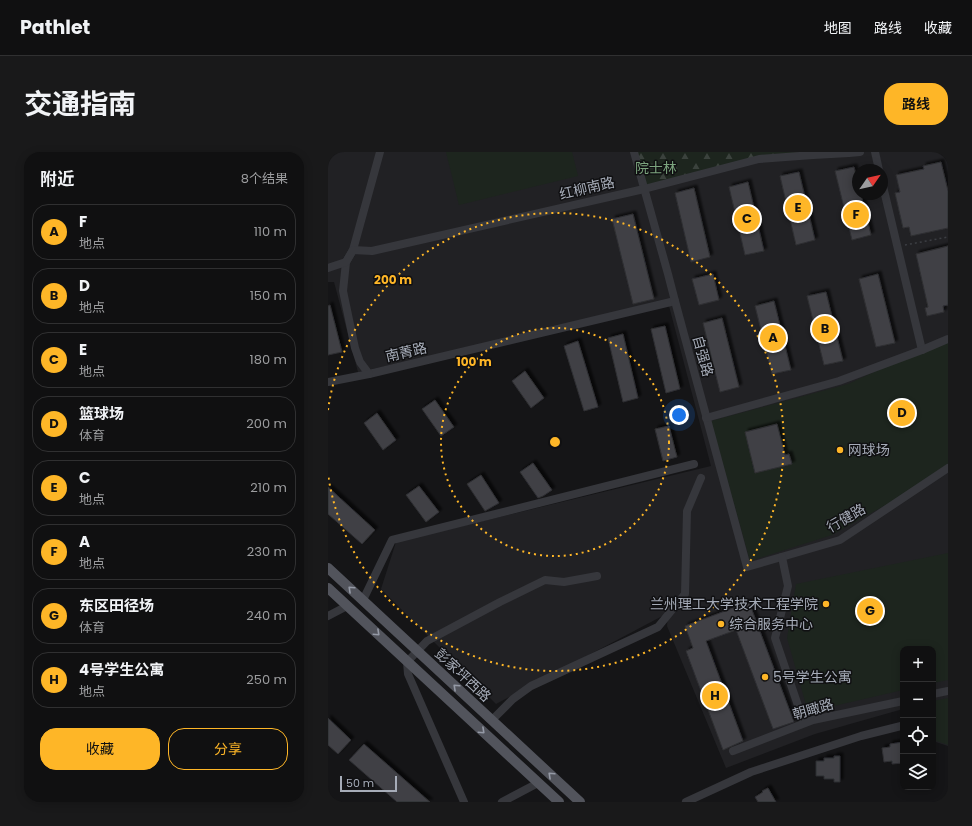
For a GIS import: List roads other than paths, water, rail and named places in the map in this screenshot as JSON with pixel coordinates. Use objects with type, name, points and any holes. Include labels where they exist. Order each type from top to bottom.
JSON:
[{"type":"main road","name":"彭家坪西路","points":[[328,568],[580,802]]},
{"type":"main road","name":"彭家坪西路","points":[[328,588],[559,802]]},
{"type":"street","name":"南菁路","points":[[380,152],[353,250],[346,262],[343,291],[355,348],[360,362],[369,374],[674,301]]},
{"type":"street","name":"自强路","points":[[634,152],[747,567]]},
{"type":"street","name":"红柳南路","points":[[353,250],[372,251],[644,188],[759,159],[813,154],[860,152]]},
{"type":"street","points":[[875,152],[878,164]]},
{"type":"street","points":[[886,200],[922,350]]},
{"type":"street","points":[[328,268],[346,262]]},
{"type":"street","points":[[706,418],[839,381],[948,339]]},
{"type":"street","points":[[328,382],[369,374]]},
{"type":"street","points":[[363,600],[392,540],[694,464]]},
{"type":"street","name":"行健路","points":[[747,567],[840,540],[948,468]]},
{"type":"street","points":[[492,720],[513,700],[531,686],[658,627],[685,594],[687,511],[701,478]]},
{"type":"street","points":[[782,557],[788,586],[775,638],[804,723]]},
{"type":"street","points":[[464,802],[408,674],[407,662],[427,641],[545,580],[564,582],[597,576]]},
{"type":"street","points":[[328,616],[347,606]]},
{"type":"street","points":[[936,693],[948,691]]},
{"type":"street","name":"朝瞰路","points":[[733,751],[813,720],[900,702]]},
{"type":"street","points":[[686,802],[751,772],[861,736],[900,726]]},
{"type":"street","points":[[502,802],[538,783]]},
{"type":"place","name":"C","points":[[798,208]]},
{"type":"place","name":"A","points":[[856,215]]},
{"type":"place","name":"E","points":[[747,219]]},
{"type":"place","name":"D","points":[[825,329]]},
{"type":"place","name":"F","points":[[773,338]]},
{"type":"place","name":"篮球场","points":[[902,413]]},
{"type":"place","name":"网球场","points":[[840,450]]},
{"type":"place","name":"兰州理工大学技术工程学院","points":[[826,604]]},
{"type":"place","name":"东区田径场","points":[[870,611]]},
{"type":"place","name":"综合服务中心","points":[[721,624]]},
{"type":"place","name":"5号学生公寓","points":[[765,677]]},
{"type":"place","name":"4号学生公寓","points":[[715,696]]},
{"type":"park label","name":"院士林","points":[[656,168]]}]
